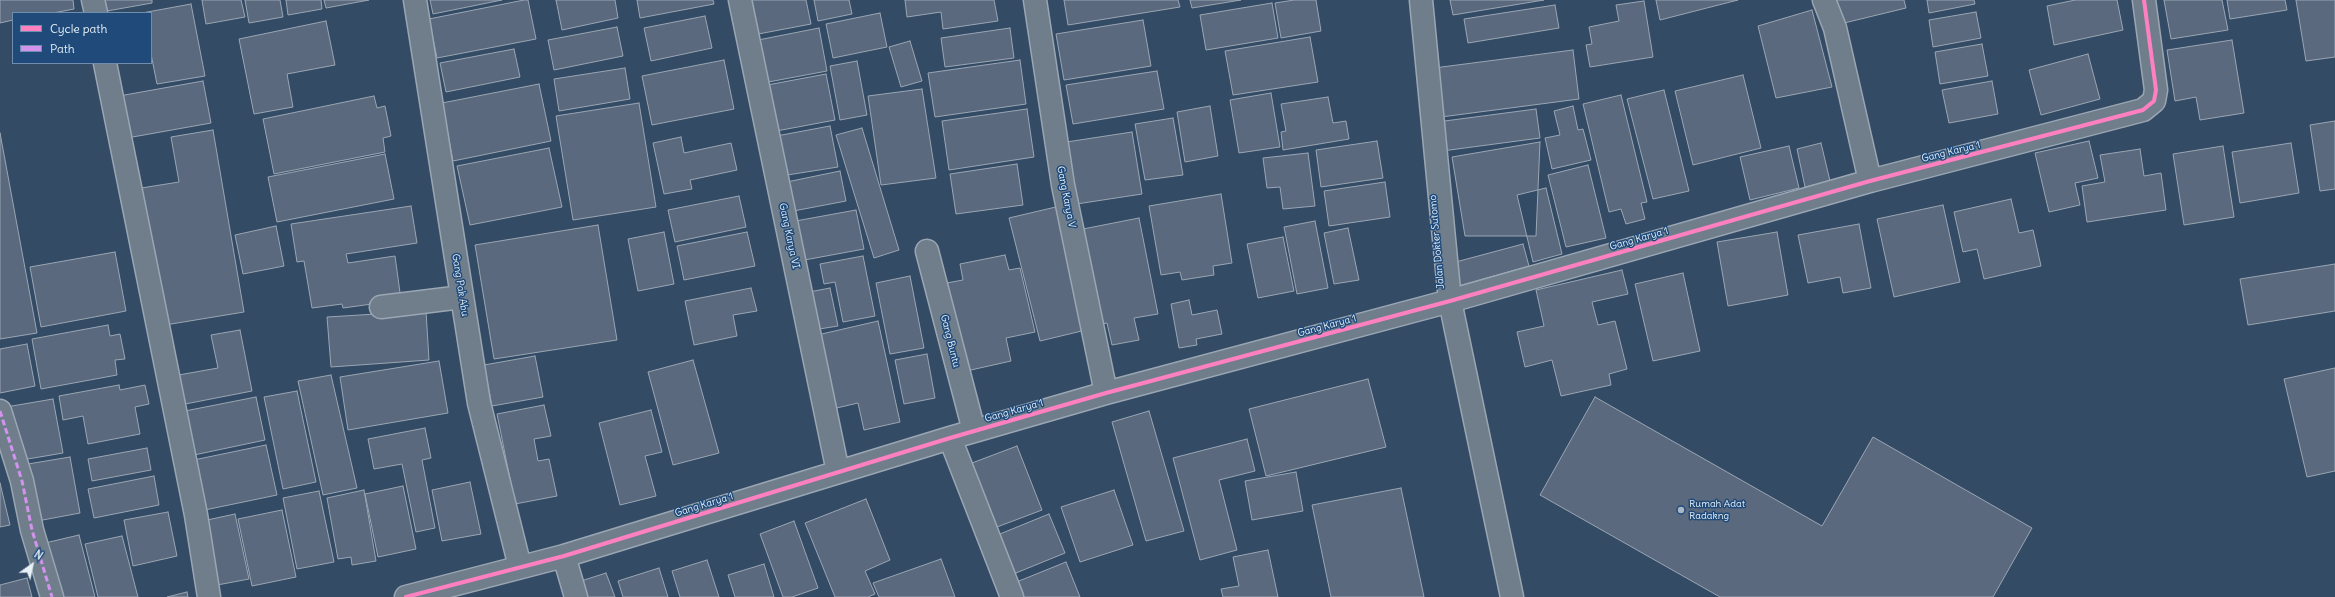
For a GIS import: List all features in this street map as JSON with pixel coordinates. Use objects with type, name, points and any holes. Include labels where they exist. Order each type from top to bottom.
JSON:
[{"type":"street","points":[[93,0],[96,12]]},
{"type":"street","name":"Gang Pak Abu","points":[[414,0],[479,403],[520,566]]},
{"type":"street","name":"Gang Karya VI","points":[[740,0],[838,472]]},
{"type":"street","name":"Gang Karya V","points":[[1035,0],[1063,185],[1106,393]]},
{"type":"street","name":"Jalan Dokter Sutomo","points":[[1421,0],[1450,301],[1512,597]]},
{"type":"street","points":[[1824,0],[1835,28],[1870,181]]},
{"type":"street","name":"Gang Karya 1","points":[[406,597],[520,566],[564,556],[950,438],[1106,393],[1450,301],[1870,181],[2100,123],[2147,108],[2154,101],[2156,90],[2144,0]]},
{"type":"street","points":[[106,64],[196,515],[210,597]]},
{"type":"street","name":"Gang Buntu","points":[[928,251],[974,431]]},
{"type":"street","points":[[381,307],[462,297]]},
{"type":"street","points":[[0,411],[22,482],[32,530],[52,597]]},
{"type":"street","points":[[950,438],[1012,597]]},
{"type":"street","points":[[564,556],[576,597]]},
{"type":"building","points":[[0,0],[73,0],[74,9],[58,12],[12,12],[12,20],[0,23]]},
{"type":"building","points":[[105,0],[152,0],[152,3],[107,11]]},
{"type":"building","points":[[202,0],[241,0],[245,17],[206,24]]},
{"type":"building","points":[[245,0],[280,0],[283,17],[249,23]]},
{"type":"building","points":[[286,0],[321,0],[322,9],[288,15]]},
{"type":"building","points":[[324,0],[369,0],[326,8]]},
{"type":"building","points":[[430,0],[502,0],[433,14]]},
{"type":"building","points":[[528,0],[536,39],[437,58],[429,19]]},
{"type":"building","points":[[556,0],[615,0],[618,18],[562,30]]},
{"type":"building","points":[[637,0],[713,0],[714,4],[640,18]]},
{"type":"building","points":[[746,0],[806,0],[811,24],[753,35]]},
{"type":"building","points":[[814,0],[849,0],[852,14],[818,21]]},
{"type":"building","points":[[905,0],[994,0],[998,21],[943,29],[941,12],[907,17]]},
{"type":"building","points":[[1064,0],[1178,0],[1180,7],[1068,25]]},
{"type":"building","points":[[1190,0],[1241,0],[1192,8]]},
{"type":"building","points":[[1294,0],[1316,0],[1321,31],[1281,38],[1275,3]]},
{"type":"building","points":[[1450,0],[1544,0],[1453,15]]},
{"type":"building","points":[[1656,0],[1738,0],[1660,20]]},
{"type":"building","points":[[1834,0],[1904,0],[1906,8],[1840,24]]},
{"type":"building","points":[[1927,0],[1974,0],[1975,4],[1929,13]]},
{"type":"building","points":[[2075,0],[2117,0],[2123,30],[2054,45],[2047,6]]},
{"type":"building","points":[[2164,0],[2222,0],[2228,30],[2171,39]]},
{"type":"building","points":[[2227,0],[2285,0],[2287,10],[2230,19]]},
{"type":"building","points":[[2296,0],[2335,0],[2335,57],[2306,61]]},
{"type":"building","points":[[1644,1],[1653,57],[1590,67],[1586,45],[1592,44],[1589,27],[1619,21],[1616,5]]},
{"type":"building","points":[[1272,3],[1278,38],[1206,50],[1200,15]]},
{"type":"building","points":[[191,4],[205,76],[157,84],[152,59],[152,12],[147,12]]},
{"type":"building","points":[[1555,5],[1559,28],[1468,43],[1464,19]]},
{"type":"building","points":[[1812,10],[1832,87],[1776,98],[1758,26]]},
{"type":"building","points":[[1976,12],[1981,38],[1933,47],[1929,20]]},
{"type":"building","points":[[880,13],[887,47],[833,58],[826,24]]},
{"type":"building","points":[[705,16],[712,48],[651,61],[644,28]]},
{"type":"building","points":[[1143,20],[1151,66],[1064,80],[1056,34]]},
{"type":"building","points":[[326,21],[335,65],[287,74],[293,107],[254,114],[239,39]]},
{"type":"building","points":[[617,27],[623,56],[554,70],[548,40]]},
{"type":"building","points":[[819,28],[827,71],[763,83],[753,41]]},
{"type":"building","points":[[1010,28],[1014,58],[945,67],[941,38]]},
{"type":"building","points":[[1310,37],[1318,82],[1233,95],[1225,51]]},
{"type":"building","points":[[2232,40],[2244,113],[2200,120],[2196,97],[2175,101],[2167,50]]},
{"type":"building","points":[[910,41],[922,81],[901,87],[889,47]]},
{"type":"building","points":[[1982,44],[1988,76],[1940,84],[1935,52]]},
{"type":"building","points":[[514,49],[520,77],[446,92],[440,63]]},
{"type":"building","points":[[1573,50],[1579,99],[1441,117],[1434,68]]},
{"type":"building","points":[[2088,54],[2100,99],[2041,115],[2029,70]]},
{"type":"building","points":[[724,60],[734,109],[652,125],[642,76]]},
{"type":"building","points":[[1020,60],[1026,104],[935,117],[928,73]]},
{"type":"building","points":[[857,61],[867,115],[840,120],[830,66]]},
{"type":"building","points":[[625,68],[630,99],[559,111],[554,79]]},
{"type":"building","points":[[1157,71],[1164,109],[1073,124],[1066,85]]},
{"type":"building","points":[[826,74],[835,120],[771,132],[762,86]]},
{"type":"building","points":[[1743,75],[1761,148],[1693,165],[1675,91]]},
{"type":"building","points":[[203,81],[211,123],[127,138],[119,96]]},
{"type":"building","points":[[1992,81],[1998,114],[1949,123],[1942,90]]},
{"type":"building","points":[[539,84],[551,141],[453,161],[442,103]]},
{"type":"building","points":[[922,89],[936,178],[881,185],[868,96]]},
{"type":"building","points":[[1664,90],[1689,191],[1653,199],[1627,99]]},
{"type":"building","points":[[1271,93],[1280,147],[1239,153],[1230,100]]},
{"type":"building","points":[[1621,95],[1647,202],[1641,203],[1645,219],[1626,224],[1621,209],[1609,212],[1583,104]]},
{"type":"building","points":[[374,96],[377,108],[385,106],[391,136],[383,138],[385,152],[274,174],[263,119]]},
{"type":"building","points":[[1328,97],[1333,123],[1346,121],[1349,139],[1283,150],[1281,132],[1286,131],[1281,104]]},
{"type":"building","points":[[639,103],[656,207],[573,220],[556,116]]},
{"type":"building","points":[[1210,106],[1218,156],[1185,162],[1177,112]]},
{"type":"building","points":[[1573,106],[1578,130],[1583,129],[1591,160],[1552,169],[1545,138],[1560,135],[1554,111]]},
{"type":"building","points":[[1027,109],[1034,157],[949,170],[942,121]]},
{"type":"building","points":[[1536,109],[1540,138],[1442,151],[1437,122]]},
{"type":"building","points":[[1173,118],[1183,175],[1145,180],[1135,124]]},
{"type":"building","points":[[2335,121],[2335,189],[2320,191],[2310,125]]},
{"type":"building","points":[[830,126],[838,167],[781,176],[771,137]]},
{"type":"building","points":[[862,128],[899,250],[874,258],[836,135]]},
{"type":"building","points":[[213,130],[244,312],[159,326],[135,189],[179,182],[171,137]]},
{"type":"building","points":[[1132,132],[1142,194],[1070,205],[1060,143]]},
{"type":"building","points":[[0,133],[37,333],[0,339]]},
{"type":"building","points":[[681,137],[684,153],[731,143],[737,170],[690,180],[692,189],[664,194],[653,143]]},
{"type":"building","points":[[1377,141],[1383,178],[1321,187],[1316,150]]},
{"type":"building","points":[[2089,141],[2098,178],[2075,183],[2080,205],[2049,212],[2035,153]]},
{"type":"building","points":[[1540,142],[1536,236],[1465,236],[1452,157]]},
{"type":"building","points":[[1821,143],[1830,181],[1805,187],[1797,149]]},
{"type":"building","points":[[2291,143],[2299,193],[2240,203],[2232,152]]},
{"type":"building","points":[[1789,146],[1799,188],[1750,200],[1740,157]]},
{"type":"building","points":[[2223,146],[2234,217],[2184,225],[2173,154]]},
{"type":"building","points":[[549,148],[562,207],[470,225],[457,166]]},
{"type":"building","points":[[2140,149],[2144,176],[2161,173],[2166,210],[2087,222],[2082,186],[2105,182],[2100,155]]},
{"type":"building","points":[[1308,153],[1315,206],[1283,209],[1280,187],[1267,188],[1263,158]]},
{"type":"building","points":[[385,154],[394,199],[277,222],[268,177]]},
{"type":"building","points":[[1017,164],[1023,205],[956,214],[950,174]]},
{"type":"building","points":[[1588,165],[1606,238],[1566,247],[1548,175]]},
{"type":"building","points":[[840,171],[846,201],[788,212],[782,183]]},
{"type":"building","points":[[1385,182],[1390,217],[1329,226],[1324,191]]},
{"type":"building","points":[[1546,188],[1562,254],[1533,262],[1517,195]]},
{"type":"building","points":[[1221,194],[1232,263],[1213,266],[1214,275],[1182,280],[1180,272],[1161,275],[1149,206]]},
{"type":"building","points":[[739,196],[746,227],[675,242],[668,210]]},
{"type":"building","points":[[2011,199],[2019,233],[2033,230],[2041,266],[1984,279],[1977,249],[1963,252],[1954,212]]},
{"type":"building","points":[[1943,205],[1960,282],[1894,297],[1877,219]]},
{"type":"building","points":[[411,206],[417,243],[346,254],[348,263],[395,256],[401,300],[343,308],[342,304],[312,308],[304,261],[297,262],[291,224]]},
{"type":"building","points":[[1060,206],[1090,329],[1040,341],[1009,218]]},
{"type":"building","points":[[856,210],[864,249],[799,261],[790,222]]},
{"type":"building","points":[[1139,218],[1158,314],[1134,318],[1139,340],[1112,345],[1107,323],[1096,325],[1078,230]]},
{"type":"building","points":[[1315,221],[1328,288],[1297,294],[1284,227]]},
{"type":"building","points":[[1859,224],[1871,288],[1843,293],[1840,277],[1808,283],[1798,235]]},
{"type":"building","points":[[598,225],[617,340],[494,359],[475,245]]},
{"type":"building","points":[[276,226],[284,266],[243,274],[235,235]]},
{"type":"building","points":[[1348,228],[1359,280],[1334,284],[1324,233]]},
{"type":"building","points":[[664,232],[674,284],[638,291],[628,239]]},
{"type":"building","points":[[747,232],[755,266],[684,280],[677,246]]},
{"type":"building","points":[[1777,232],[1788,295],[1728,306],[1717,242]]},
{"type":"building","points":[[1283,237],[1294,291],[1258,298],[1247,244]]},
{"type":"building","points":[[1523,244],[1529,266],[1458,286],[1452,263]]},
{"type":"building","points":[[115,252],[126,311],[41,327],[30,267]]},
{"type":"building","points":[[1005,255],[1009,270],[1020,268],[1035,332],[1006,338],[1011,361],[962,372],[941,284],[963,280],[960,264]]},
{"type":"building","points":[[863,256],[875,316],[843,322],[835,282],[824,284],[820,264]]},
{"type":"building","points":[[2335,264],[2335,311],[2248,325],[2240,279]]},
{"type":"building","points":[[1622,270],[1628,294],[1592,302],[1598,325],[1615,321],[1627,369],[1609,374],[1611,385],[1561,396],[1552,360],[1525,367],[1517,332],[1544,326],[1536,290]]},
{"type":"building","points":[[1683,273],[1700,351],[1653,361],[1635,284]]},
{"type":"building","points":[[910,276],[924,348],[890,354],[876,283]]},
{"type":"building","points":[[751,288],[757,311],[733,315],[737,336],[694,345],[685,301]]},
{"type":"building","points":[[830,288],[838,326],[813,330],[804,293]]},
{"type":"building","points":[[1189,300],[1192,315],[1217,310],[1222,334],[1196,339],[1197,345],[1179,348],[1171,304]]},
{"type":"building","points":[[426,311],[429,360],[331,367],[327,317]]},
{"type":"building","points":[[878,321],[900,422],[864,430],[858,403],[828,410],[813,336]]},
{"type":"building","points":[[108,325],[110,336],[120,334],[125,359],[115,360],[117,375],[41,389],[32,339]]},
{"type":"building","points":[[240,330],[252,391],[180,405],[173,376],[218,368],[211,335]]},
{"type":"building","points":[[27,344],[35,386],[0,393],[0,349]]},
{"type":"building","points":[[927,354],[935,398],[904,404],[895,360]]},
{"type":"building","points":[[535,356],[543,397],[492,406],[484,365]]},
{"type":"building","points":[[693,360],[719,453],[673,465],[648,372]]},
{"type":"building","points":[[439,361],[448,413],[348,430],[340,377]]},
{"type":"building","points":[[2335,368],[2335,471],[2307,477],[2284,379]]},
{"type":"building","points":[[331,375],[357,488],[323,495],[298,381]]},
{"type":"building","points":[[1368,379],[1386,447],[1266,476],[1249,409]]},
{"type":"building","points":[[119,385],[120,390],[145,385],[149,404],[135,407],[140,434],[88,444],[83,416],[63,420],[59,396]]},
{"type":"building","points":[[297,391],[316,482],[283,489],[264,397]]},
{"type":"building","points":[[256,397],[265,440],[194,455],[185,411]]},
{"type":"building","name":"Rumah Adat Radakng","points":[[1595,397],[1822,526],[1873,437],[2032,528],[1993,597],[1720,597],[1540,495]]},
{"type":"building","points":[[53,399],[63,453],[16,461],[6,407]]},
{"type":"building","points":[[544,405],[551,436],[534,439],[538,461],[549,459],[557,496],[515,504],[497,414]]},
{"type":"building","points":[[651,410],[662,452],[645,456],[656,496],[620,505],[599,423]]},
{"type":"building","points":[[1149,411],[1184,531],[1146,541],[1112,422]]},
{"type":"building","points":[[425,428],[431,458],[422,460],[435,528],[416,532],[402,464],[374,469],[368,439]]},
{"type":"building","points":[[1247,439],[1255,471],[1219,480],[1237,550],[1200,560],[1173,458]]},
{"type":"building","points":[[266,445],[277,495],[200,511],[189,461]]},
{"type":"building","points":[[1017,446],[1042,510],[989,530],[964,466]]},
{"type":"building","points":[[147,448],[151,470],[92,481],[88,459]]},
{"type":"building","points":[[70,457],[80,513],[32,522],[22,465]]},
{"type":"building","points":[[1296,472],[1303,511],[1252,520],[1245,481]]},
{"type":"building","points":[[154,476],[159,505],[94,518],[88,489]]},
{"type":"building","points":[[470,482],[481,534],[442,541],[432,490]]},
{"type":"building","points":[[0,483],[10,525],[0,527]]},
{"type":"building","points":[[403,486],[416,549],[378,557],[365,494]]},
{"type":"building","points":[[1401,488],[1424,597],[1331,597],[1312,505]]},
{"type":"building","points":[[364,490],[376,561],[352,565],[351,557],[338,559],[327,498]]},
{"type":"building","points":[[1114,490],[1133,545],[1080,562],[1061,507]]},
{"type":"building","points":[[319,491],[334,562],[297,569],[283,498]]},
{"type":"building","points":[[866,499],[890,560],[865,571],[875,594],[868,597],[835,597],[805,523]]},
{"type":"building","points":[[282,510],[296,577],[252,586],[238,519]]},
{"type":"building","points":[[168,512],[177,556],[133,566],[124,520]]},
{"type":"building","points":[[235,514],[249,579],[212,586],[198,522]]},
{"type":"building","points":[[1049,514],[1065,553],[1011,575],[995,536]]},
{"type":"building","points":[[794,521],[818,588],[792,597],[783,597],[760,534]]},
{"type":"building","points":[[79,535],[95,597],[57,597],[41,544]]},
{"type":"building","points":[[122,536],[138,597],[98,597],[85,544]]},
{"type":"building","points":[[1268,550],[1278,597],[1223,597],[1221,589],[1239,586],[1233,557]]},
{"type":"building","points":[[941,559],[955,597],[879,597],[873,583]]},
{"type":"building","points":[[707,560],[719,597],[680,597],[672,571]]},
{"type":"building","points":[[1066,562],[1080,597],[1020,597],[1014,583]]},
{"type":"building","points":[[764,564],[774,597],[735,597],[728,575]]},
{"type":"building","points":[[659,568],[668,597],[623,597],[618,581]]},
{"type":"building","points":[[606,573],[615,597],[584,597],[578,582]]},
{"type":"building","points":[[27,578],[32,597],[0,597],[0,585]]},
{"type":"building","points":[[187,592],[188,597],[167,597]]},
{"type":"marked path","points":[[0,411],[22,481],[32,530],[52,597]]},
{"type":"cycle path","points":[[406,597],[564,556],[950,438],[1106,393],[1450,301],[1870,181],[2143,110],[2154,101],[2156,90],[2144,0]]},
{"type":"place","name":"Rumah Adat Radakng","points":[[1681,510]]}]
